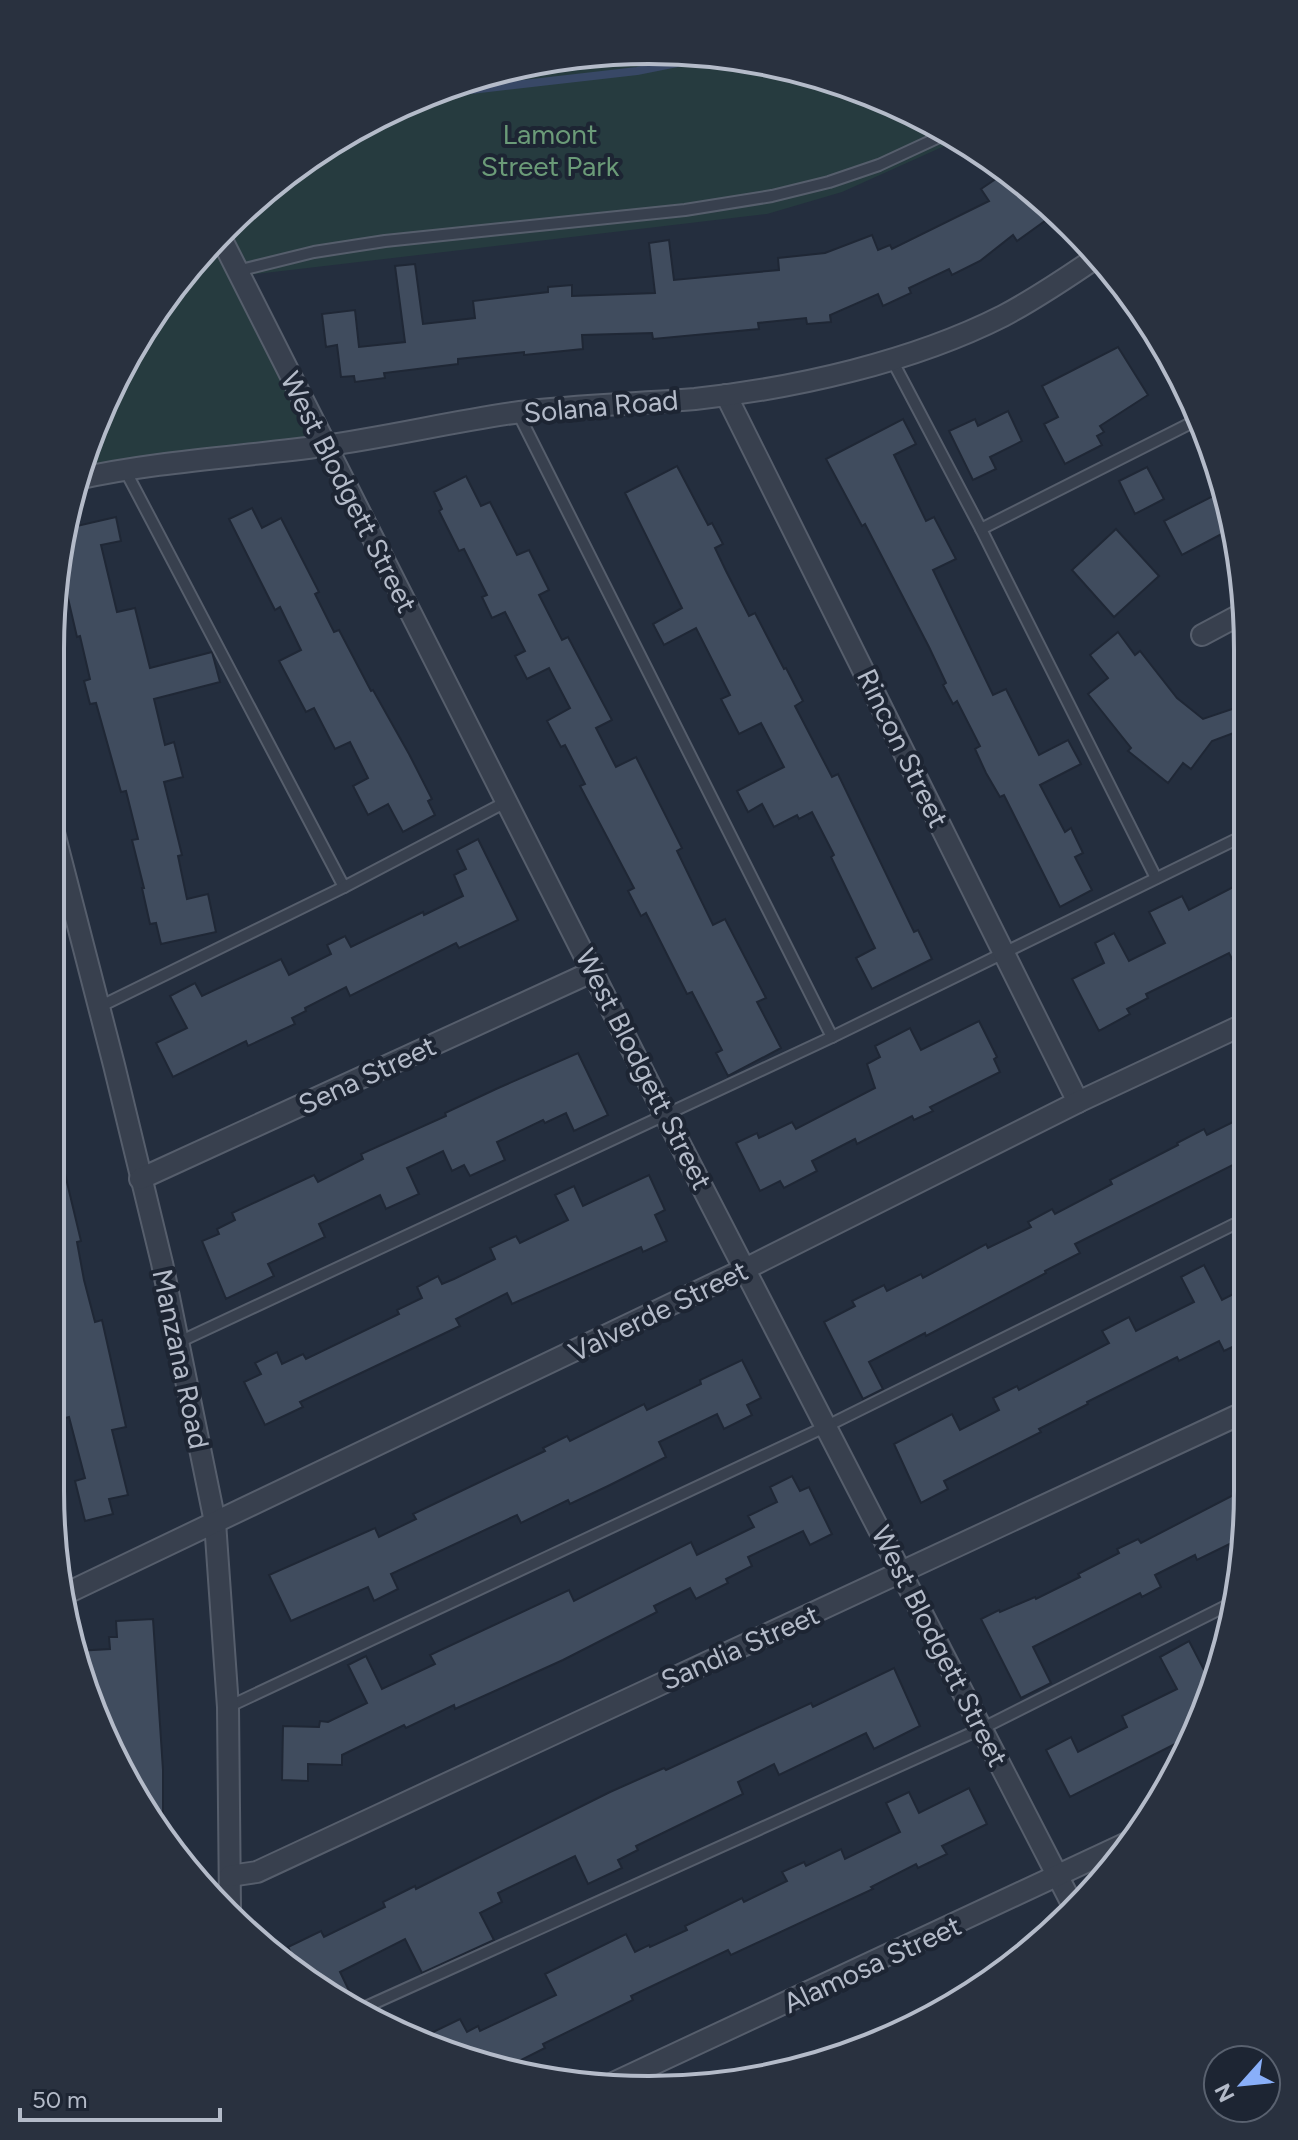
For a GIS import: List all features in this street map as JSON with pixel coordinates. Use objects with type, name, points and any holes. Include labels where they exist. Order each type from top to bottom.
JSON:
[{"type":"street","name":"West Blodgett Street","points":[[225,246],[665,1115],[747,1268],[1069,1898]]},
{"type":"street","name":"Solana Road","points":[[90,476],[325,446],[518,413],[726,395],[892,360],[940,344],[1002,316],[1053,288],[1089,263]]},
{"type":"street","name":"Rincon Street","points":[[726,395],[1078,1102]]},
{"type":"street","points":[[1202,635],[1233,618]]},
{"type":"street","name":"Manzana Road","points":[[64,871],[179,1342],[215,1522],[228,1707],[230,1900]]},
{"type":"street","name":"Sena Street","points":[[140,1179],[594,971]]},
{"type":"street","name":"Valverde Street","points":[[73,1590],[747,1268],[1078,1102],[1234,1029]]},
{"type":"street","name":"Sandia Street","points":[[230,1876],[257,1872],[1234,1417]]},
{"type":"street","name":"Alamosa Street","points":[[629,2075],[1109,1852]]},
{"type":"lane","points":[[237,271],[342,247],[685,210],[772,196],[829,182],[879,165],[936,139]]},
{"type":"lane","points":[[892,360],[981,529],[1156,878]]},
{"type":"lane","points":[[518,413],[832,1037]]},
{"type":"lane","points":[[981,529],[1189,424]]},
{"type":"lane","points":[[125,470],[344,887]]},
{"type":"lane","points":[[99,1007],[344,887],[508,801]]},
{"type":"lane","points":[[179,1342],[832,1037],[1234,840]]},
{"type":"lane","points":[[228,1707],[827,1426],[1234,1224]]},
{"type":"lane","points":[[370,2005],[983,1728],[1222,1608]]},
{"type":"green space","name":"Lamont Street Park","points":[[611,65],[687,65],[763,75],[837,95],[908,124],[947,145],[842,192],[767,214],[240,276],[325,446],[90,477],[109,425],[142,356],[209,263],[263,209],[293,185],[390,124],[461,95],[535,75]]},
{"type":"building","points":[[996,179],[1047,220],[1017,241],[1013,235],[980,261],[952,275],[949,269],[909,288],[911,293],[883,306],[878,294],[830,315],[831,322],[807,324],[806,318],[758,323],[759,329],[653,339],[652,333],[582,335],[583,349],[458,359],[458,364],[384,373],[385,378],[355,382],[354,376],[341,377],[337,345],[326,347],[322,314],[355,310],[359,347],[405,342],[395,266],[415,264],[423,324],[475,318],[473,301],[548,292],[548,287],[572,285],[572,296],[655,293],[649,243],[669,240],[674,280],[779,270],[778,258],[825,253],[872,235],[878,250],[890,245],[892,249],[989,201],[981,189]]},
{"type":"building","points":[[1118,347],[1148,395],[1100,426],[1104,432],[1097,436],[1102,445],[1065,464],[1044,424],[1058,417],[1042,386]]},
{"type":"building","points":[[1008,411],[1022,441],[990,457],[996,469],[973,480],[949,431],[975,419],[978,426]]},
{"type":"building","points":[[903,419],[916,444],[894,455],[926,521],[934,517],[956,559],[933,570],[993,695],[1006,689],[1039,755],[1068,740],[1081,764],[1040,785],[1065,832],[1071,828],[1083,853],[1075,857],[1092,890],[1060,907],[1004,795],[1000,797],[986,773],[975,749],[980,746],[957,701],[953,704],[943,685],[946,683],[929,647],[865,524],[862,526],[826,459]]},
{"type":"building","points":[[677,466],[708,525],[712,523],[723,544],[715,548],[749,616],[755,613],[803,701],[795,706],[832,777],[838,774],[914,932],[918,930],[932,959],[872,989],[856,958],[875,948],[812,812],[799,819],[797,815],[774,827],[762,804],[748,812],[737,791],[784,767],[761,723],[739,734],[721,699],[730,695],[696,628],[664,645],[653,624],[682,608],[625,493]]},
{"type":"building","points":[[1147,467],[1164,499],[1135,514],[1119,481]]},
{"type":"building","points":[[466,476],[481,506],[490,502],[517,555],[529,550],[549,590],[539,595],[562,640],[568,637],[612,720],[596,728],[616,767],[636,757],[682,848],[677,851],[713,925],[725,919],[766,998],[757,1002],[781,1048],[728,1076],[716,1053],[722,1050],[692,992],[687,994],[646,913],[641,916],[628,891],[634,888],[580,786],[585,784],[565,745],[561,747],[547,721],[570,708],[549,668],[527,679],[515,656],[525,651],[505,612],[492,618],[482,597],[487,595],[464,549],[459,551],[439,511],[442,509],[434,492]]},
{"type":"building","points":[[1213,496],[1223,533],[1182,555],[1164,521]]},
{"type":"building","points":[[252,508],[262,528],[281,518],[319,592],[315,594],[334,632],[339,630],[432,799],[428,801],[435,815],[403,832],[388,804],[368,815],[353,786],[368,778],[350,742],[335,749],[314,708],[306,712],[279,661],[301,650],[280,607],[275,610],[229,519]]},
{"type":"building","points":[[116,517],[121,541],[101,545],[117,612],[135,608],[150,668],[212,652],[220,682],[154,699],[165,745],[174,742],[183,777],[164,782],[182,855],[178,856],[187,899],[208,894],[216,932],[161,944],[156,923],[150,924],[132,840],[138,839],[126,791],[121,792],[96,703],[90,704],[84,681],[90,679],[67,593],[77,526]]},
{"type":"building","points":[[1116,529],[1159,576],[1114,617],[1072,570]]},
{"type":"building","points":[[1118,632],[1135,655],[1140,651],[1177,698],[1203,719],[1234,708],[1234,733],[1212,741],[1191,769],[1183,763],[1168,783],[1128,751],[1131,748],[1088,694],[1108,678],[1090,655]]},
{"type":"building","points":[[478,839],[518,920],[459,948],[456,943],[350,996],[346,987],[305,1008],[306,1011],[292,1018],[295,1024],[248,1046],[246,1041],[173,1077],[156,1043],[187,1028],[170,996],[195,983],[202,996],[281,959],[289,975],[331,954],[327,945],[345,936],[351,947],[463,896],[454,875],[466,869],[457,850]]},
{"type":"building","points":[[1234,887],[1234,963],[1229,953],[1146,994],[1148,998],[1127,1009],[1130,1014],[1099,1031],[1072,979],[1104,963],[1095,943],[1114,933],[1129,961],[1165,943],[1149,912],[1182,896],[1189,910]]},
{"type":"building","points":[[979,1021],[997,1057],[994,1059],[1000,1072],[930,1107],[933,1111],[914,1120],[912,1116],[857,1144],[855,1139],[812,1161],[817,1171],[784,1188],[780,1181],[760,1191],[736,1143],[757,1133],[759,1138],[792,1122],[796,1129],[875,1088],[867,1064],[880,1057],[875,1046],[910,1028],[921,1050]]},
{"type":"building","points":[[578,1053],[608,1115],[574,1131],[566,1113],[545,1123],[543,1120],[497,1142],[505,1160],[470,1176],[464,1165],[452,1171],[443,1151],[407,1168],[419,1194],[386,1209],[380,1195],[319,1224],[325,1237],[268,1264],[274,1276],[226,1299],[202,1241],[219,1234],[217,1229],[235,1220],[232,1213],[314,1175],[318,1182],[363,1159],[361,1154]]},
{"type":"building","points":[[1234,1122],[1234,1164],[1075,1244],[1080,1253],[1046,1273],[869,1362],[883,1389],[863,1399],[824,1322],[855,1306],[852,1301],[884,1285],[887,1291],[921,1274],[923,1278],[986,1244],[988,1248],[1031,1227],[1028,1222],[1052,1209],[1055,1214],[1112,1184],[1110,1180],[1204,1129],[1207,1135]]},
{"type":"building","points":[[64,1170],[81,1241],[77,1242],[84,1280],[95,1322],[102,1320],[126,1427],[112,1430],[128,1495],[109,1499],[113,1514],[85,1521],[75,1481],[85,1478],[69,1417],[64,1418]]},
{"type":"building","points":[[649,1175],[665,1210],[655,1215],[667,1241],[643,1252],[641,1247],[512,1304],[507,1293],[456,1319],[460,1326],[300,1402],[303,1407],[265,1425],[244,1382],[261,1374],[255,1363],[277,1352],[282,1364],[303,1354],[306,1359],[399,1314],[397,1310],[422,1298],[417,1287],[438,1276],[442,1284],[495,1259],[490,1248],[516,1236],[520,1243],[568,1220],[555,1195],[574,1186],[583,1206]]},
{"type":"building","points":[[1204,1265],[1222,1300],[1234,1294],[1234,1346],[1224,1351],[1219,1341],[1179,1361],[1177,1357],[1087,1402],[1039,1429],[1041,1432],[944,1481],[948,1489],[921,1503],[894,1444],[952,1414],[960,1430],[999,1410],[993,1398],[1017,1386],[1019,1390],[1109,1343],[1102,1331],[1129,1317],[1136,1331],[1194,1302],[1181,1277]]},
{"type":"building","points":[[742,1360],[761,1398],[747,1405],[752,1415],[724,1429],[717,1414],[659,1442],[666,1457],[570,1504],[568,1500],[521,1523],[517,1515],[391,1574],[398,1589],[374,1601],[368,1587],[291,1621],[269,1575],[375,1528],[379,1537],[416,1519],[413,1514],[545,1451],[543,1448],[567,1436],[570,1441],[644,1404],[647,1410]]},
{"type":"building","points":[[792,1476],[800,1491],[809,1487],[832,1534],[810,1545],[803,1531],[748,1557],[752,1566],[726,1579],[728,1583],[696,1599],[690,1588],[654,1606],[657,1612],[563,1660],[455,1709],[454,1705],[406,1728],[404,1725],[342,1755],[342,1765],[308,1764],[308,1781],[282,1780],[283,1726],[319,1727],[320,1721],[328,1722],[367,1703],[348,1665],[366,1656],[382,1689],[435,1664],[430,1655],[569,1590],[574,1601],[691,1542],[697,1555],[754,1527],[748,1516],[777,1502],[770,1487]]},
{"type":"building","points":[[1234,1495],[1232,1543],[1197,1560],[1195,1555],[1155,1575],[1161,1587],[1142,1597],[1140,1593],[1033,1647],[1051,1683],[1021,1698],[981,1619],[1036,1599],[1119,1553],[1117,1549],[1138,1539],[1141,1543]]},
{"type":"building","points":[[153,1619],[163,1816],[124,1750],[86,1650],[110,1649],[109,1637],[117,1637],[116,1621]]},
{"type":"building","points":[[1189,1641],[1205,1672],[1177,1743],[1070,1797],[1046,1750],[1071,1737],[1078,1752],[1127,1727],[1122,1716],[1177,1689],[1160,1657]]},
{"type":"building","points":[[894,1668],[920,1726],[874,1749],[866,1733],[779,1775],[774,1764],[738,1782],[743,1794],[636,1846],[638,1850],[618,1860],[622,1868],[588,1884],[575,1856],[498,1893],[502,1902],[480,1913],[494,1940],[422,1973],[405,1939],[340,1972],[351,1995],[293,1955],[288,1947],[321,1931],[324,1937],[385,1907],[383,1902],[415,1886],[416,1889],[610,1792],[664,1768],[666,1770],[811,1703],[813,1707]]},
{"type":"building","points":[[969,1788],[987,1824],[942,1846],[947,1854],[918,1868],[916,1864],[871,1887],[873,1889],[731,1955],[728,1950],[631,1996],[633,2000],[543,2044],[545,2048],[519,2061],[431,2033],[460,2019],[467,2032],[478,2026],[480,2031],[556,1995],[545,1974],[626,1934],[635,1952],[650,1947],[742,1898],[744,1902],[787,1881],[782,1872],[804,1862],[806,1866],[841,1849],[845,1859],[900,1832],[886,1803],[909,1792],[919,1813]]},
{"type":"waterway","points":[[482,89],[669,65]]}]
